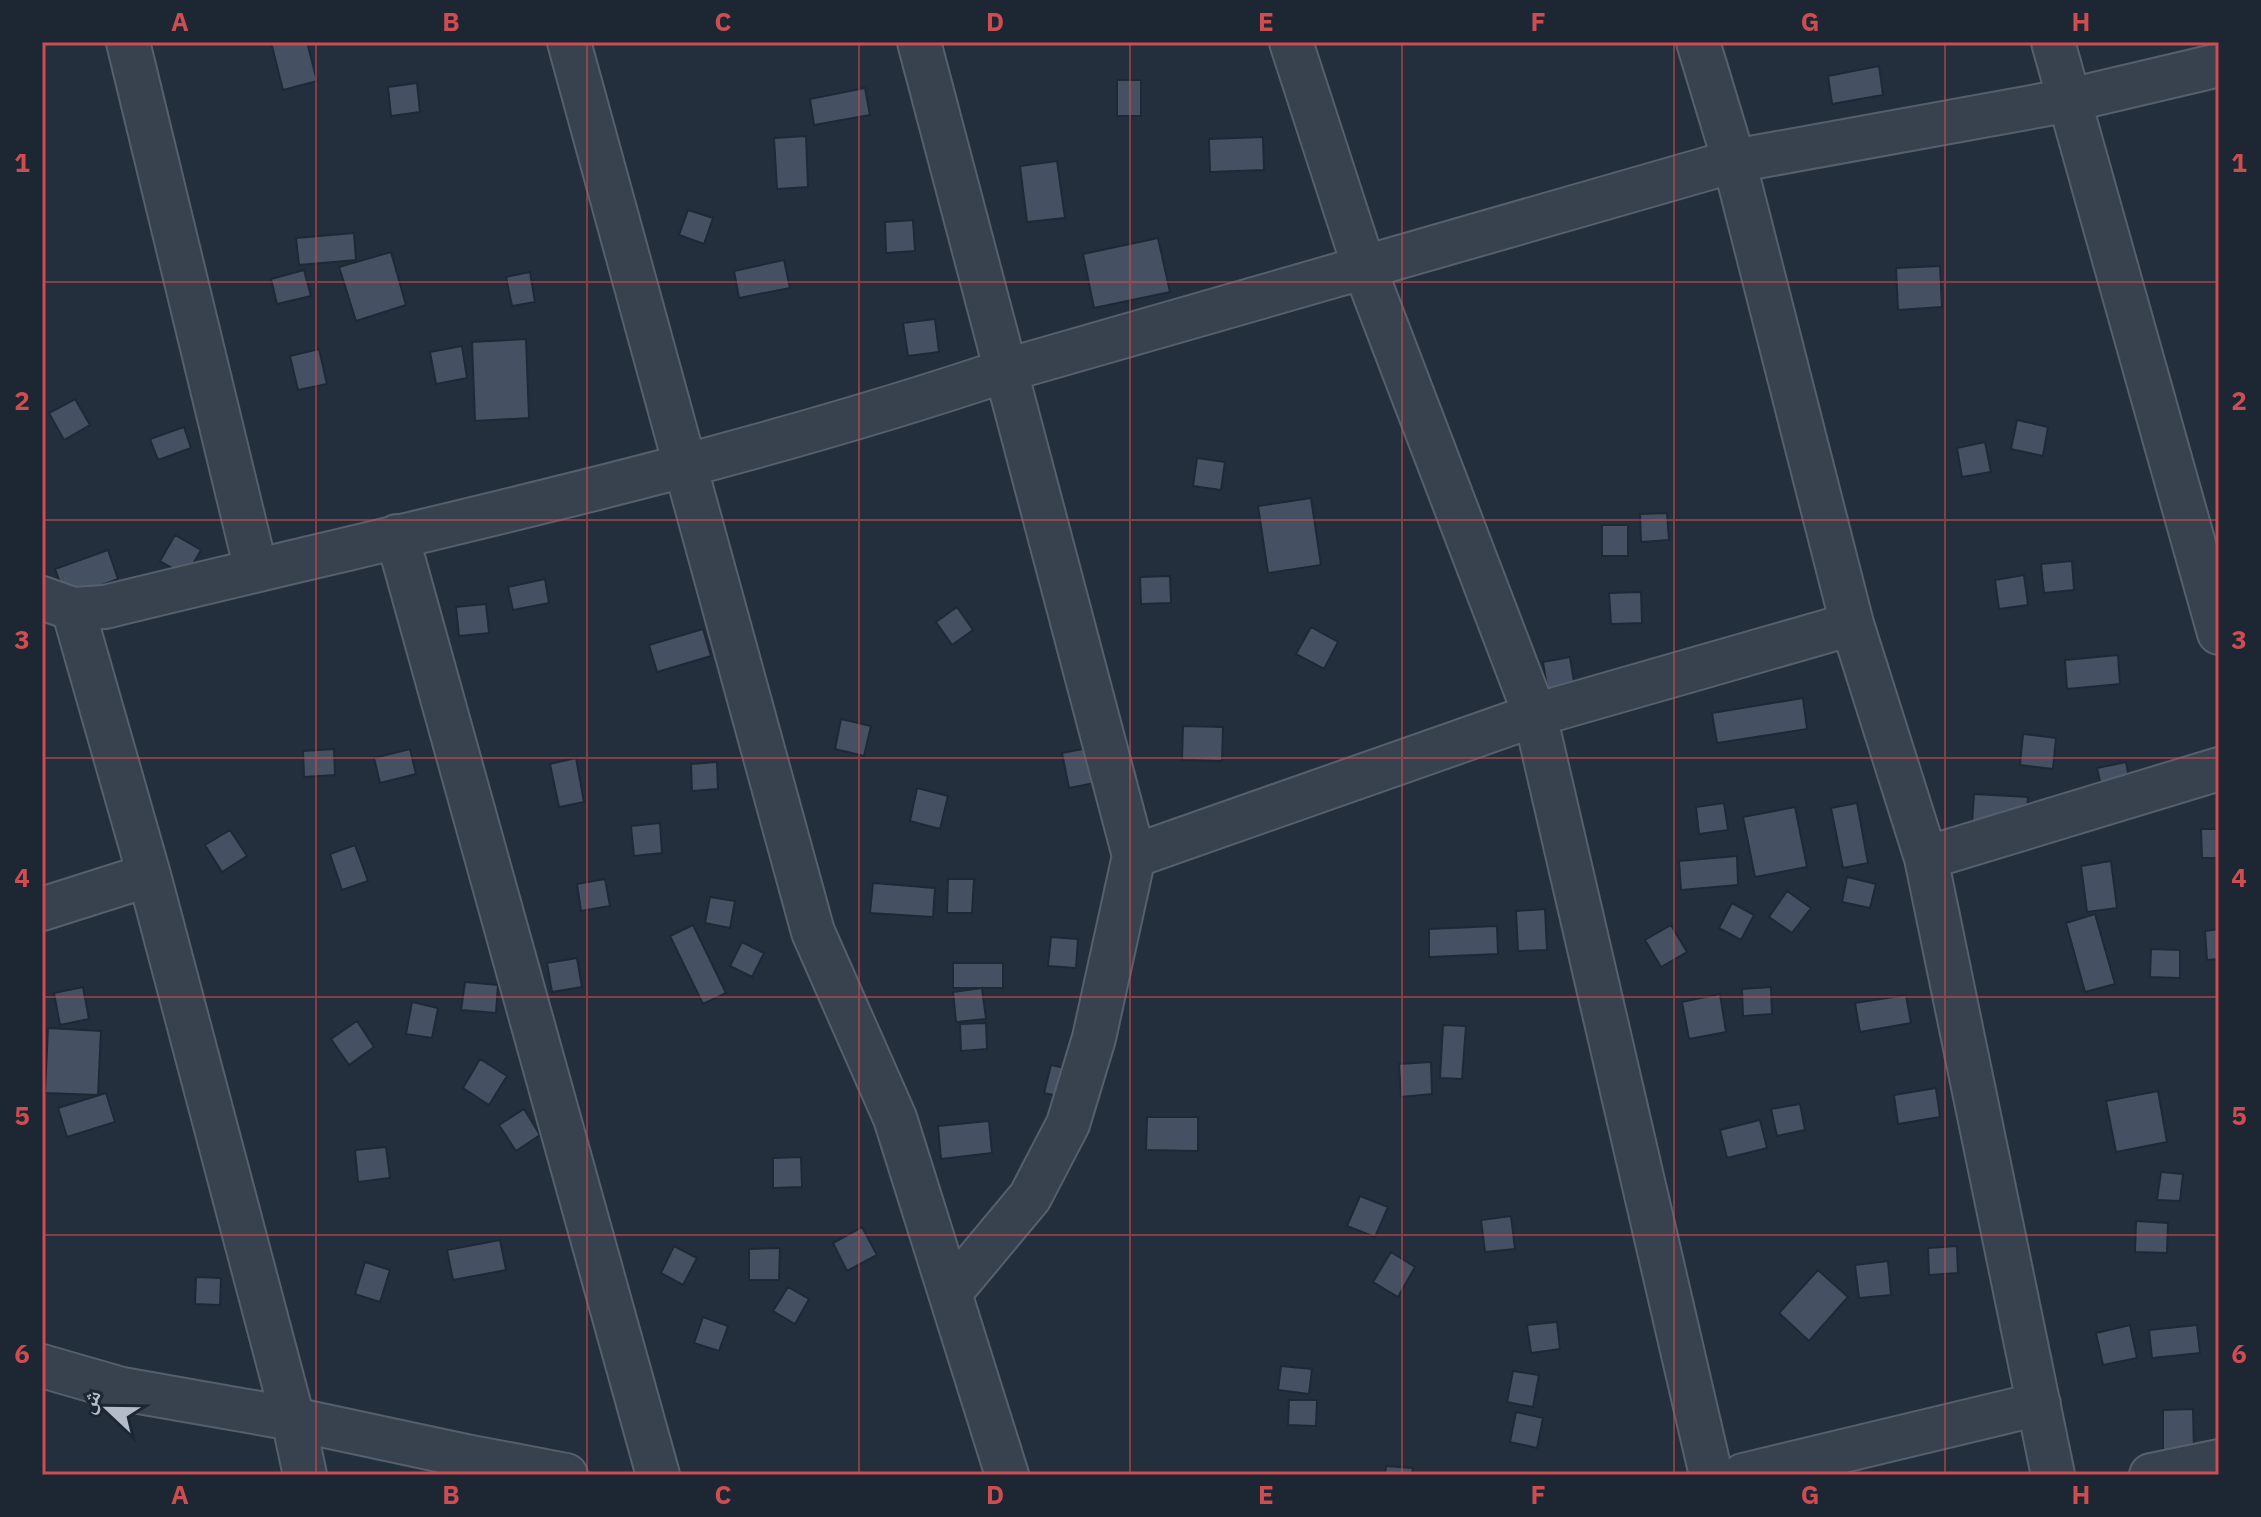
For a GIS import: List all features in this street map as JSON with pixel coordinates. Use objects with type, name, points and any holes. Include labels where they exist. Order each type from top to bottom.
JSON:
[{"type":"street","points":[[128,42],[256,570]]},
{"type":"street","points":[[569,42],[813,932],[895,1118],[1007,1475]]},
{"type":"street","points":[[919,42],[1134,856],[1094,1038],[1068,1124],[1030,1197],[950,1293]]},
{"type":"street","points":[[1291,42],[1364,267],[1535,715],[1711,1475]]},
{"type":"street","points":[[1698,42],[1734,161],[1852,624],[1926,858],[2053,1475]]},
{"type":"street","points":[[2053,42],[2219,633]]},
{"type":"street","points":[[305,1475],[293,1419],[149,875],[58,604],[105,607],[685,466],[1734,161],[2070,100],[2219,65]]},
{"type":"street","points":[[397,536],[658,1475]]},
{"type":"street","points":[[1134,856],[1535,715],[1852,624]]},
{"type":"street","points":[[1926,858],[2219,769]]},
{"type":"street","points":[[42,909],[149,875]]},
{"type":"street","points":[[42,1366],[122,1389],[293,1419],[566,1475]]},
{"type":"street","points":[[1743,1475],[2039,1404]]},
{"type":"street","points":[[2151,1475],[2219,1461]]},
{"type":"building","points":[[271,42],[307,42],[317,81],[283,90]]},
{"type":"building","points":[[1879,66],[1883,95],[1832,104],[1828,76]]},
{"type":"building","points":[[1117,80],[1141,80],[1141,116],[1117,116]]},
{"type":"building","points":[[417,83],[420,112],[391,116],[388,87]]},
{"type":"building","points":[[865,88],[870,115],[814,125],[810,99]]},
{"type":"building","points":[[806,136],[808,187],[777,189],[774,138]]},
{"type":"building","points":[[1263,137],[1264,170],[1210,172],[1209,139]]},
{"type":"building","points":[[1057,161],[1065,218],[1027,222],[1020,166]]},
{"type":"building","points":[[688,210],[713,218],[704,244],[679,235]]},
{"type":"building","points":[[913,220],[915,251],[886,253],[885,222]]},
{"type":"building","points":[[354,233],[356,260],[299,265],[296,238]]},
{"type":"building","points":[[1158,238],[1170,292],[1094,308],[1083,254]]},
{"type":"building","points":[[391,252],[406,305],[356,321],[339,267]]},
{"type":"building","points":[[784,260],[790,288],[739,298],[734,271]]},
{"type":"building","points":[[1940,266],[1942,307],[1898,310],[1896,268]]},
{"type":"building","points":[[304,270],[311,296],[277,304],[271,279]]},
{"type":"building","points":[[530,272],[535,302],[512,306],[506,277]]},
{"type":"building","points":[[935,319],[939,352],[908,356],[903,323]]},
{"type":"building","points":[[526,339],[529,418],[475,421],[472,342]]},
{"type":"building","points":[[462,346],[467,378],[436,384],[430,352]]},
{"type":"building","points":[[319,349],[327,384],[298,390],[290,356]]},
{"type":"building","points":[[75,399],[90,425],[64,440],[49,413]]},
{"type":"building","points":[[2017,420],[2048,427],[2043,456],[2011,449]]},
{"type":"building","points":[[184,427],[191,448],[158,460],[150,439]]},
{"type":"building","points":[[1985,442],[1991,472],[1962,477],[1957,448]]},
{"type":"building","points":[[1197,458],[1225,462],[1221,490],[1193,486]]},
{"type":"building","points":[[1311,498],[1321,565],[1268,573],[1258,506]]},
{"type":"building","points":[[1667,513],[1669,540],[1641,542],[1640,514]]},
{"type":"building","points":[[1602,525],[1628,525],[1628,556],[1602,556]]},
{"type":"building","points":[[175,535],[201,550],[186,576],[160,561]]},
{"type":"building","points":[[108,550],[118,579],[66,599],[55,569]]},
{"type":"building","points":[[2072,561],[2074,590],[2044,593],[2041,564]]},
{"type":"building","points":[[2024,575],[2028,605],[1999,609],[1995,580]]},
{"type":"building","points":[[1170,576],[1171,603],[1141,604],[1140,577]]},
{"type":"building","points":[[545,579],[549,603],[513,610],[508,587]]},
{"type":"building","points":[[1641,592],[1642,623],[1611,624],[1609,593]]},
{"type":"building","points":[[486,604],[489,633],[459,636],[456,607]]},
{"type":"building","points":[[957,607],[973,630],[952,645],[936,622]]},
{"type":"building","points":[[1311,627],[1338,642],[1324,669],[1296,654]]},
{"type":"building","points":[[703,629],[711,656],[657,672],[649,645]]},
{"type":"building","points":[[2118,655],[2120,684],[2067,689],[2065,660]]},
{"type":"building","points":[[1570,657],[1575,688],[1548,693],[1543,662]]},
{"type":"building","points":[[1803,698],[1807,729],[1717,743],[1712,713]]},
{"type":"building","points":[[841,719],[871,726],[864,756],[835,749]]},
{"type":"building","points":[[1183,726],[1223,727],[1222,761],[1182,760]]},
{"type":"building","points":[[2023,734],[2056,738],[2053,769],[2020,765]]},
{"type":"building","points":[[1093,747],[1100,782],[1069,788],[1062,753]]},
{"type":"building","points":[[334,749],[335,775],[304,777],[303,751]]},
{"type":"building","points":[[410,749],[416,774],[380,783],[374,758]]},
{"type":"building","points":[[576,758],[584,802],[559,807],[550,764]]},
{"type":"building","points":[[717,762],[718,789],[692,791],[691,764]]},
{"type":"building","points":[[2126,762],[2132,794],[2104,800],[2097,768]]},
{"type":"building","points":[[917,788],[948,796],[940,829],[910,821]]},
{"type":"building","points":[[1974,794],[2028,797],[2026,827],[1972,824]]},
{"type":"building","points":[[1724,803],[1728,830],[1699,834],[1696,807]]},
{"type":"building","points":[[1857,803],[1868,863],[1843,868],[1831,808]]},
{"type":"building","points":[[1795,807],[1807,867],[1755,877],[1743,817]]},
{"type":"building","points":[[660,823],[662,853],[634,856],[631,826]]},
{"type":"building","points":[[2201,829],[2219,829],[2219,858],[2202,858]]},
{"type":"building","points":[[230,830],[247,856],[222,872],[205,845]]},
{"type":"building","points":[[355,845],[368,881],[342,890],[330,854]]},
{"type":"building","points":[[1737,856],[1738,885],[1681,890],[1679,861]]},
{"type":"building","points":[[2111,861],[2117,908],[2087,912],[2081,866]]},
{"type":"building","points":[[1847,877],[1876,884],[1870,908],[1842,902]]},
{"type":"building","points":[[605,879],[610,906],[581,911],[577,884]]},
{"type":"building","points":[[948,879],[974,879],[972,913],[947,913]]},
{"type":"building","points":[[873,883],[935,888],[933,917],[870,913]]},
{"type":"building","points":[[1787,891],[1811,908],[1792,933],[1769,917]]},
{"type":"building","points":[[710,897],[735,901],[730,928],[705,923]]},
{"type":"building","points":[[1732,903],[1754,915],[1741,940],[1719,928]]},
{"type":"building","points":[[1545,909],[1547,950],[1518,951],[1516,911]]},
{"type":"building","points":[[2095,914],[2115,984],[2085,992],[2066,923]]},
{"type":"building","points":[[693,925],[726,993],[703,1004],[670,936]]},
{"type":"building","points":[[1671,925],[1687,952],[1661,967],[1645,940]]},
{"type":"building","points":[[1497,926],[1498,954],[1429,957],[1429,929]]},
{"type":"building","points":[[2219,929],[2219,959],[2207,960],[2205,931]]},
{"type":"building","points":[[1051,937],[1078,939],[1076,968],[1048,966]]},
{"type":"building","points":[[742,942],[764,953],[752,977],[730,966]]},
{"type":"building","points":[[2151,949],[2180,950],[2180,978],[2150,977]]},
{"type":"building","points":[[577,958],[582,987],[552,992],[547,963]]},
{"type":"building","points":[[953,963],[1003,963],[1003,988],[953,988]]},
{"type":"building","points":[[465,982],[498,985],[496,1013],[461,1010]]},
{"type":"building","points":[[83,987],[89,1019],[60,1025],[54,993]]},
{"type":"building","points":[[1771,987],[1772,1014],[1743,1016],[1742,989]]},
{"type":"building","points":[[982,988],[986,1019],[956,1022],[953,992]]},
{"type":"building","points":[[1720,994],[1726,1032],[1689,1039],[1682,1002]]},
{"type":"building","points":[[1906,995],[1911,1023],[1860,1032],[1855,1003]]},
{"type":"building","points":[[412,1002],[438,1008],[432,1038],[406,1034]]},
{"type":"building","points":[[357,1021],[374,1047],[349,1065],[331,1039]]},
{"type":"building","points":[[986,1023],[987,1049],[961,1051],[960,1024]]},
{"type":"building","points":[[1443,1025],[1466,1026],[1462,1079],[1440,1078]]},
{"type":"building","points":[[48,1028],[101,1031],[98,1095],[45,1093]]},
{"type":"building","points":[[480,1059],[507,1076],[489,1105],[463,1088]]},
{"type":"building","points":[[1431,1062],[1432,1094],[1401,1097],[1399,1064]]},
{"type":"building","points":[[1051,1065],[1074,1070],[1068,1098],[1044,1093]]},
{"type":"building","points":[[1936,1088],[1940,1117],[1898,1124],[1894,1095]]},
{"type":"building","points":[[2158,1091],[2167,1142],[2116,1152],[2106,1101]]},
{"type":"building","points":[[106,1093],[115,1122],[67,1137],[58,1108]]},
{"type":"building","points":[[1800,1104],[1805,1130],[1777,1136],[1771,1109]]},
{"type":"building","points":[[524,1109],[540,1135],[516,1151],[499,1125]]},
{"type":"building","points":[[1147,1117],[1198,1117],[1198,1151],[1146,1150]]},
{"type":"building","points":[[1760,1120],[1767,1148],[1727,1158],[1720,1130]]},
{"type":"building","points":[[989,1121],[992,1153],[941,1159],[938,1126]]},
{"type":"building","points":[[386,1147],[390,1178],[358,1182],[355,1150]]},
{"type":"building","points":[[801,1157],[802,1187],[773,1188],[773,1158]]},
{"type":"building","points":[[2161,1172],[2183,1174],[2180,1201],[2157,1200]]},
{"type":"building","points":[[1360,1196],[1388,1207],[1375,1237],[1347,1226]]},
{"type":"building","points":[[1511,1216],[1515,1249],[1485,1252],[1481,1220]]},
{"type":"building","points":[[2136,1221],[2168,1223],[2167,1253],[2135,1252]]},
{"type":"building","points":[[862,1227],[877,1255],[847,1271],[833,1243]]},
{"type":"building","points":[[500,1240],[506,1270],[453,1280],[447,1250]]},
{"type":"building","points":[[674,1246],[697,1258],[683,1285],[661,1273]]},
{"type":"building","points":[[1957,1246],[1958,1273],[1929,1275],[1928,1248]]},
{"type":"building","points":[[780,1248],[779,1280],[749,1280],[749,1249]]},
{"type":"building","points":[[1391,1252],[1415,1267],[1398,1297],[1373,1282]]},
{"type":"building","points":[[1888,1261],[1891,1295],[1859,1298],[1855,1265]]},
{"type":"building","points":[[365,1262],[390,1270],[380,1302],[355,1294]]},
{"type":"building","points":[[1818,1270],[1848,1297],[1809,1341],[1779,1313]]},
{"type":"building","points":[[196,1277],[221,1278],[220,1305],[195,1304]]},
{"type":"building","points":[[788,1287],[809,1299],[795,1324],[773,1311]]},
{"type":"building","points":[[703,1317],[728,1326],[719,1351],[694,1343]]},
{"type":"building","points":[[1557,1322],[1560,1349],[1531,1353],[1527,1325]]},
{"type":"building","points":[[2130,1325],[2137,1358],[2103,1365],[2096,1333]]},
{"type":"building","points":[[2197,1325],[2200,1353],[2152,1358],[2149,1330]]},
{"type":"building","points":[[1281,1366],[1312,1369],[1309,1394],[1278,1390]]},
{"type":"building","points":[[1513,1371],[1539,1375],[1533,1407],[1507,1402]]},
{"type":"building","points":[[1289,1400],[1317,1400],[1316,1426],[1288,1425]]},
{"type":"building","points":[[2193,1409],[2194,1452],[2163,1453],[2163,1410]]},
{"type":"building","points":[[1516,1412],[1543,1418],[1537,1448],[1510,1442]]},
{"type":"building","points":[[1386,1466],[1413,1468],[1412,1475],[1385,1475]]}]
